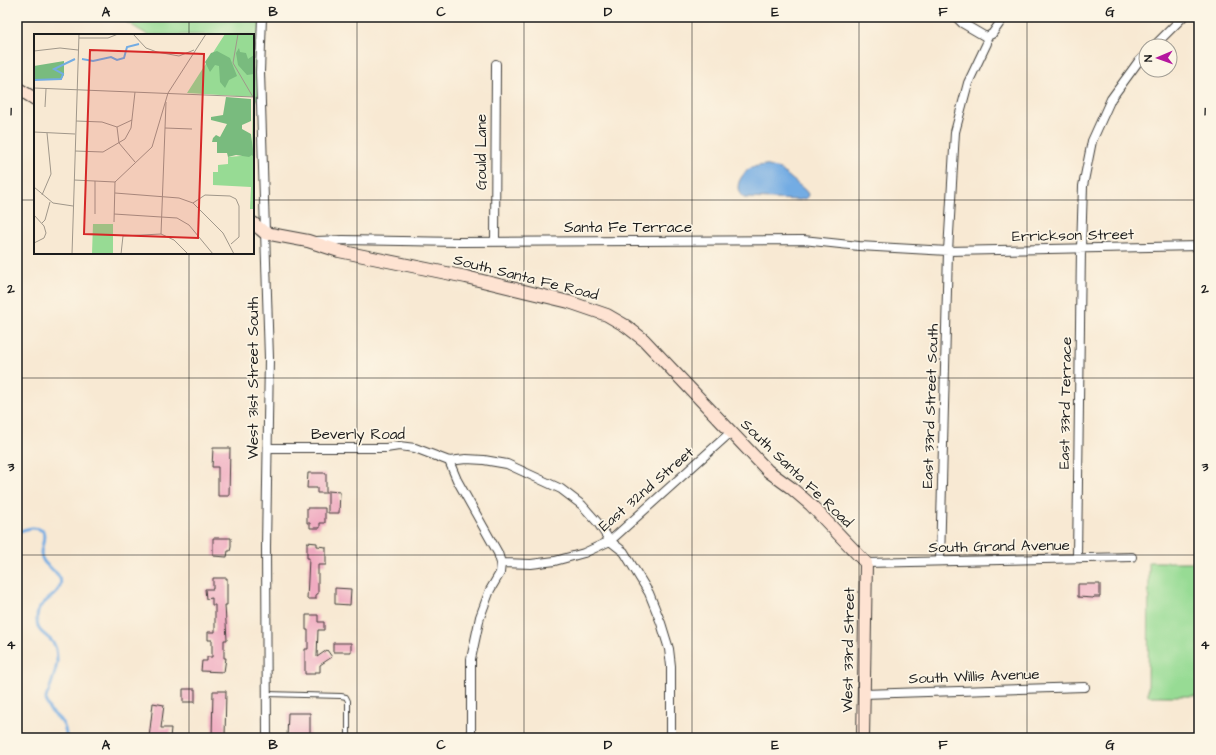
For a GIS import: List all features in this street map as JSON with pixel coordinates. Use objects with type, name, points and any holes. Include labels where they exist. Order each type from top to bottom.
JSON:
[{"type":"street","name":"West 31st Street South","points":[[262,17],[260,72],[269,358],[266,547],[267,738]]},
{"type":"street","points":[[956,17],[962,23],[986,37],[992,34],[1004,17]]},
{"type":"street","points":[[1162,38],[1183,17]]},
{"type":"street","name":"East 33rd Street South","points":[[940,561],[948,251],[955,132],[968,83],[987,42],[986,37]]},
{"type":"street","name":"East 33rd Terrace","points":[[1077,558],[1083,186],[1092,141],[1111,99],[1138,62]]},
{"type":"street","name":"Gould Lane","points":[[495,241],[496,64]]},
{"type":"street","points":[[17,88],[34,98]]},
{"type":"street","name":"South Santa Fe Road","points":[[254,224],[265,233],[308,241],[339,252],[458,276],[569,302],[606,315],[626,326],[644,340],[768,471],[811,505],[866,563]]},
{"type":"street","name":"Santa Fe Terrace","points":[[308,241],[803,240],[859,246],[948,251]]},
{"type":"street","name":"Errickson Street","points":[[948,251],[1199,246]]},
{"type":"street","name":"East 32nd Street","points":[[502,563],[531,564],[555,561],[584,553],[610,540],[731,432]]},
{"type":"street","name":"Beverly Road","points":[[268,448],[386,448],[399,446],[415,448],[449,461],[466,459],[507,464],[560,489],[582,505],[598,523],[610,540],[624,552],[646,587],[663,629],[669,649],[671,666],[671,738]]},
{"type":"street","points":[[449,461],[457,480],[498,552],[502,563],[500,573],[490,590],[480,617],[471,659],[471,738]]},
{"type":"street","name":"South Grand Avenue","points":[[866,563],[1132,557]]},
{"type":"street","name":"West 33rd Street","points":[[863,738],[866,563]]},
{"type":"street","name":"South Willis Avenue","points":[[863,694],[1085,687]]},
{"type":"lane","points":[[267,694],[341,696],[346,698],[348,701],[348,738]]},
{"type":"green space","points":[[118,17],[263,17],[261,102],[254,98],[254,34],[146,34]]},
{"type":"green space","points":[[1149,562],[1199,562],[1199,696],[1148,696]]},
{"type":"water","points":[[765,165],[780,169],[805,190],[808,194],[807,198],[800,200],[744,198],[738,187],[742,176],[751,168]]},
{"type":"building","points":[[213,448],[230,448],[229,496],[218,496],[218,467],[212,467]]},
{"type":"building","points":[[308,473],[326,473],[326,493],[317,493],[317,488],[307,488]]},
{"type":"building","points":[[328,491],[340,492],[339,513],[328,513]]},
{"type":"building","points":[[307,508],[325,508],[325,523],[320,523],[320,528],[310,528],[310,523],[307,523]]},
{"type":"building","points":[[213,538],[231,538],[231,547],[230,551],[228,551],[227,557],[213,556]]},
{"type":"building","points":[[307,542],[317,543],[317,546],[326,547],[326,565],[318,565],[318,594],[316,594],[316,599],[307,599],[309,558],[307,558]]},
{"type":"building","points":[[213,578],[227,578],[227,605],[225,605],[227,640],[224,640],[224,658],[226,658],[224,672],[201,671],[202,661],[207,661],[207,657],[212,657],[212,640],[208,640],[208,632],[215,632],[215,605],[212,605],[212,598],[206,599],[205,589],[213,589]]},
{"type":"building","points":[[1078,584],[1100,584],[1100,597],[1078,597]]},
{"type":"building","points":[[335,588],[351,589],[350,605],[335,604]]},
{"type":"building","points":[[306,615],[318,615],[318,622],[324,622],[324,630],[318,630],[317,657],[327,650],[332,657],[320,665],[320,672],[314,672],[314,674],[305,674],[305,649],[308,649]]},
{"type":"building","points":[[333,643],[351,643],[351,652],[333,652]]},
{"type":"building","points":[[183,689],[195,689],[195,702],[183,702]]},
{"type":"building","points":[[213,691],[226,691],[225,738],[212,738]]},
{"type":"building","points":[[153,703],[164,705],[161,728],[171,728],[170,738],[149,738]]},
{"type":"building","points":[[288,713],[310,713],[310,738],[287,738]]},
{"type":"waterway","points":[[17,532],[33,528],[43,531],[44,539],[41,549],[41,556],[45,563],[58,575],[61,582],[55,594],[40,607],[38,611],[37,623],[40,631],[51,640],[56,649],[57,666],[46,699],[49,709],[63,725],[66,738]]}]
